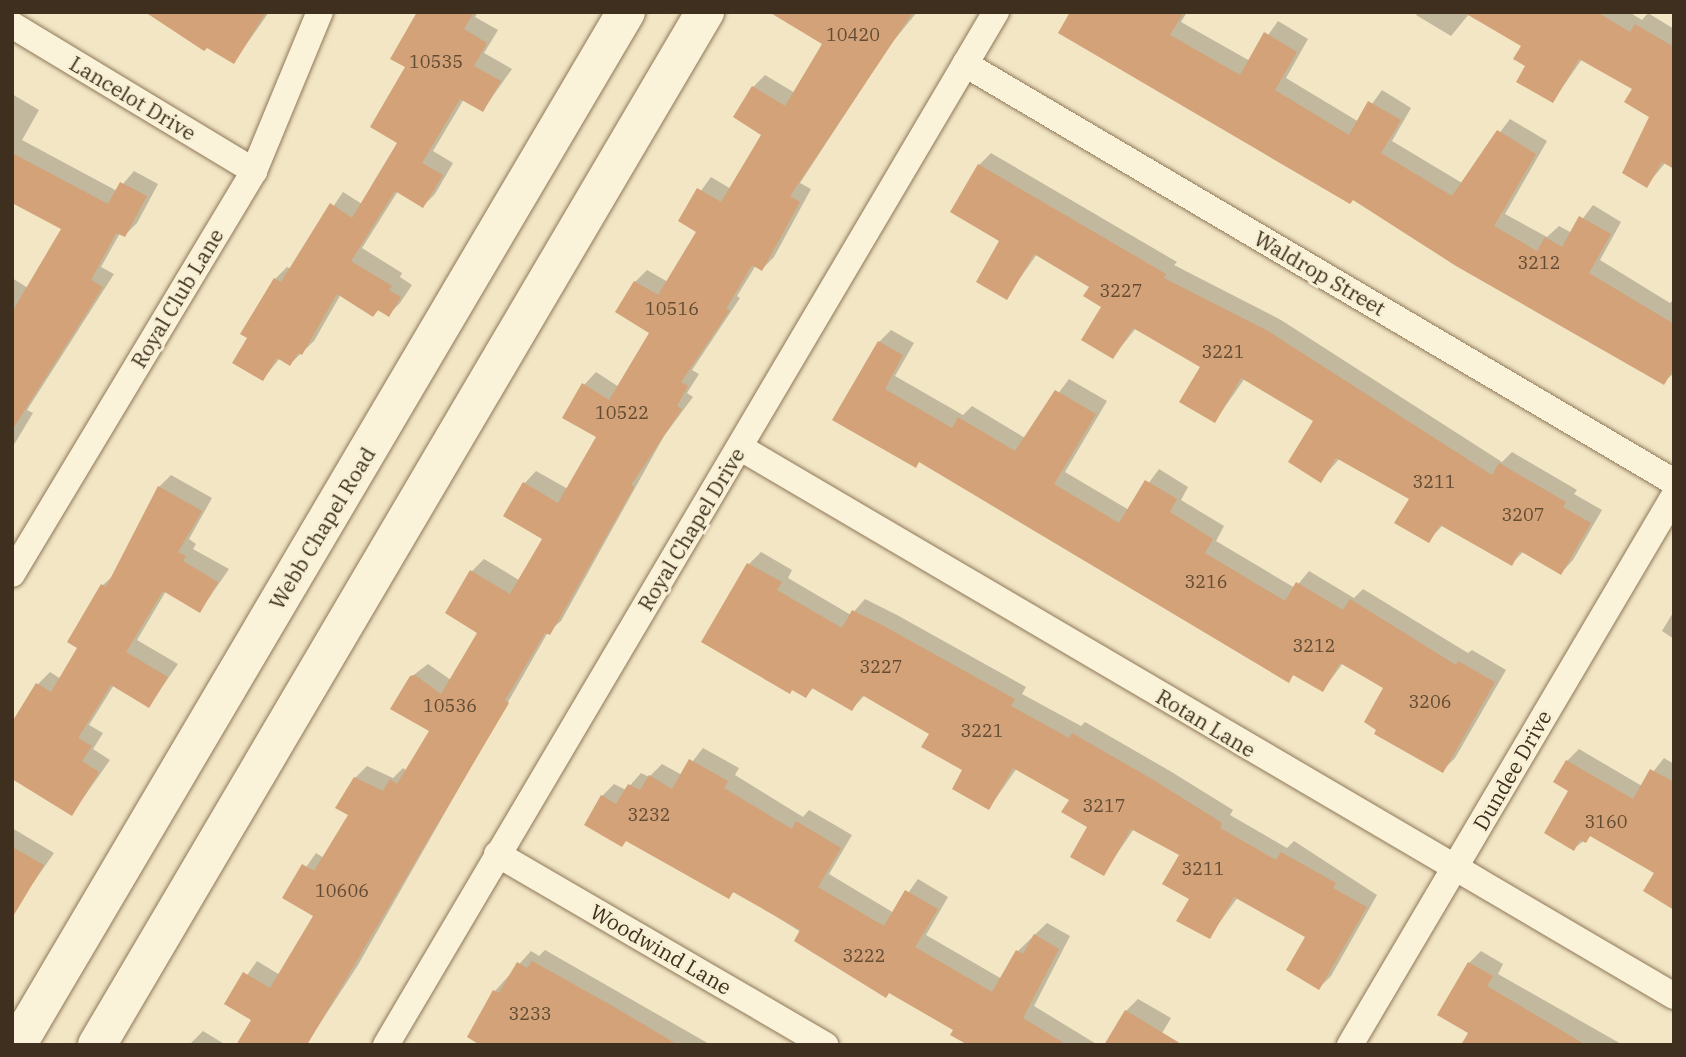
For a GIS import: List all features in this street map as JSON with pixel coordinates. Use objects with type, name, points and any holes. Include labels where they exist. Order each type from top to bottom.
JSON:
[{"type":"main road","name":"Webb Chapel Road","points":[[18,1045],[626,12]]},
{"type":"main road","points":[[97,1045],[705,12]]},
{"type":"street","name":"Royal Club Lane","points":[[16,557],[254,171],[320,12]]},
{"type":"street","name":"Royal Chapel Drive","points":[[386,1045],[497,854],[741,448],[996,12]]},
{"type":"street","name":"Lancelot Drive","points":[[12,25],[254,171]]},
{"type":"street","name":"Waldrop Street","points":[[965,64],[1674,482]]},
{"type":"street","name":"Rotan Lane","points":[[741,448],[1455,871],[1674,996]]},
{"type":"street","name":"Dundee Drive","points":[[1350,1045],[1674,496]]},
{"type":"street","name":"Woodwind Lane","points":[[497,854],[825,1045]]},
{"type":"building","points":[[145,12],[266,12],[234,64],[207,48],[204,51]]},
{"type":"building","points":[[417,12],[474,12],[464,29],[487,43],[474,66],[501,81],[483,112],[460,99],[422,163],[443,175],[423,208],[395,191],[351,261],[392,286],[389,290],[401,297],[389,317],[378,310],[373,317],[337,294],[302,355],[298,353],[290,366],[277,358],[263,381],[232,363],[247,338],[240,334],[274,278],[281,282],[330,203],[352,218],[397,143],[370,127],[405,67],[390,59]]},
{"type":"building","points":[[769,12],[913,12],[790,196],[800,202],[762,271],[752,265],[726,309],[730,310],[681,382],[688,386],[677,406],[682,409],[631,485],[634,487],[550,635],[545,633],[505,700],[509,703],[307,1045],[236,1045],[251,1020],[224,1004],[243,972],[270,988],[313,916],[282,898],[302,864],[314,871],[348,815],[335,808],[354,777],[383,791],[390,779],[397,784],[429,731],[390,709],[410,676],[415,675],[441,694],[477,633],[445,613],[470,570],[510,594],[542,539],[503,516],[523,482],[558,503],[596,437],[562,418],[582,383],[609,400],[649,333],[615,312],[634,281],[658,295],[696,232],[678,221],[697,188],[721,202],[761,135],[733,117],[752,86],[785,106],[822,44]]},
{"type":"building","points":[[1070,12],[1184,12],[1170,35],[1240,75],[1264,32],[1297,52],[1275,90],[1349,135],[1368,101],[1401,120],[1381,153],[1452,196],[1497,130],[1536,154],[1494,226],[1537,251],[1545,237],[1562,247],[1579,216],[1611,234],[1589,273],[1674,324],[1674,368],[1664,385],[1456,266],[1353,200],[1350,204],[1058,33]]},
{"type":"building","points":[[1463,12],[1597,12],[1630,32],[1635,24],[1674,47],[1674,169],[1662,162],[1647,188],[1622,173],[1649,117],[1624,102],[1632,89],[1579,59],[1553,103],[1516,82],[1525,66],[1513,59],[1521,46]]},
{"type":"building","points":[[12,153],[108,204],[120,182],[147,196],[125,237],[116,233],[91,280],[103,287],[12,430],[12,312],[61,229],[12,203]]},
{"type":"building","points":[[978,164],[1166,274],[1164,278],[1268,331],[1492,475],[1499,463],[1566,502],[1563,507],[1591,523],[1561,575],[1520,551],[1512,566],[1440,525],[1429,543],[1394,523],[1409,499],[1336,458],[1321,483],[1288,462],[1313,421],[1241,378],[1215,423],[1179,402],[1200,367],[1133,328],[1113,359],[1081,340],[1101,307],[1083,296],[1089,287],[1034,254],[1007,300],[976,282],[999,241],[950,212]]},
{"type":"building","points":[[878,341],[903,355],[885,389],[952,428],[958,417],[1015,451],[1055,390],[1096,414],[1054,484],[1119,523],[1145,480],[1177,499],[1170,512],[1213,539],[1205,553],[1285,601],[1296,582],[1343,610],[1350,599],[1456,665],[1458,661],[1495,682],[1443,773],[1374,734],[1376,730],[1364,722],[1383,688],[1340,663],[1323,692],[1293,675],[1289,683],[919,462],[916,468],[832,420]]},
{"type":"building","points":[[158,486],[202,511],[178,552],[186,556],[183,561],[218,582],[200,613],[163,591],[126,652],[168,677],[149,708],[111,685],[78,738],[92,746],[82,761],[99,772],[72,816],[12,779],[12,722],[36,683],[51,692],[77,648],[67,642],[101,584],[106,587]]},
{"type":"building","points":[[747,563],[782,582],[777,590],[842,628],[852,610],[884,626],[1015,699],[1011,706],[1069,738],[1072,733],[1157,782],[1222,823],[1220,828],[1276,860],[1281,852],[1336,883],[1333,888],[1367,907],[1319,990],[1286,970],[1305,937],[1234,897],[1210,939],[1176,921],[1189,899],[1162,884],[1179,855],[1131,829],[1104,876],[1070,857],[1087,827],[1061,812],[1069,800],[1013,768],[989,810],[952,789],[962,770],[921,747],[929,734],[862,695],[852,711],[812,688],[806,698],[792,690],[790,694],[701,642]]},
{"type":"building","points":[[689,759],[728,781],[724,788],[792,829],[796,821],[841,848],[818,887],[884,926],[905,890],[938,909],[915,947],[992,992],[1016,950],[1023,954],[1034,934],[1059,949],[1023,1018],[1067,1045],[968,1045],[950,1035],[953,1030],[889,993],[886,998],[794,941],[800,930],[733,892],[729,899],[626,841],[622,847],[584,825],[601,795],[616,804],[628,784],[640,790],[649,775],[672,789]]},
{"type":"building","points":[[1566,760],[1633,799],[1650,769],[1674,782],[1674,910],[1643,891],[1654,873],[1590,836],[1586,843],[1580,840],[1574,851],[1544,833],[1568,791],[1553,782]]},
{"type":"building","points":[[12,847],[44,865],[12,918]]},
{"type":"building","points":[[532,961],[678,1045],[480,1045],[467,1037],[493,990],[499,993],[517,962],[527,968]]},
{"type":"building","points":[[1468,962],[1493,976],[1487,986],[1586,1045],[1461,1045],[1468,1033],[1437,1015]]},
{"type":"building","points":[[1125,1010],[1183,1045],[1104,1045]]}]
